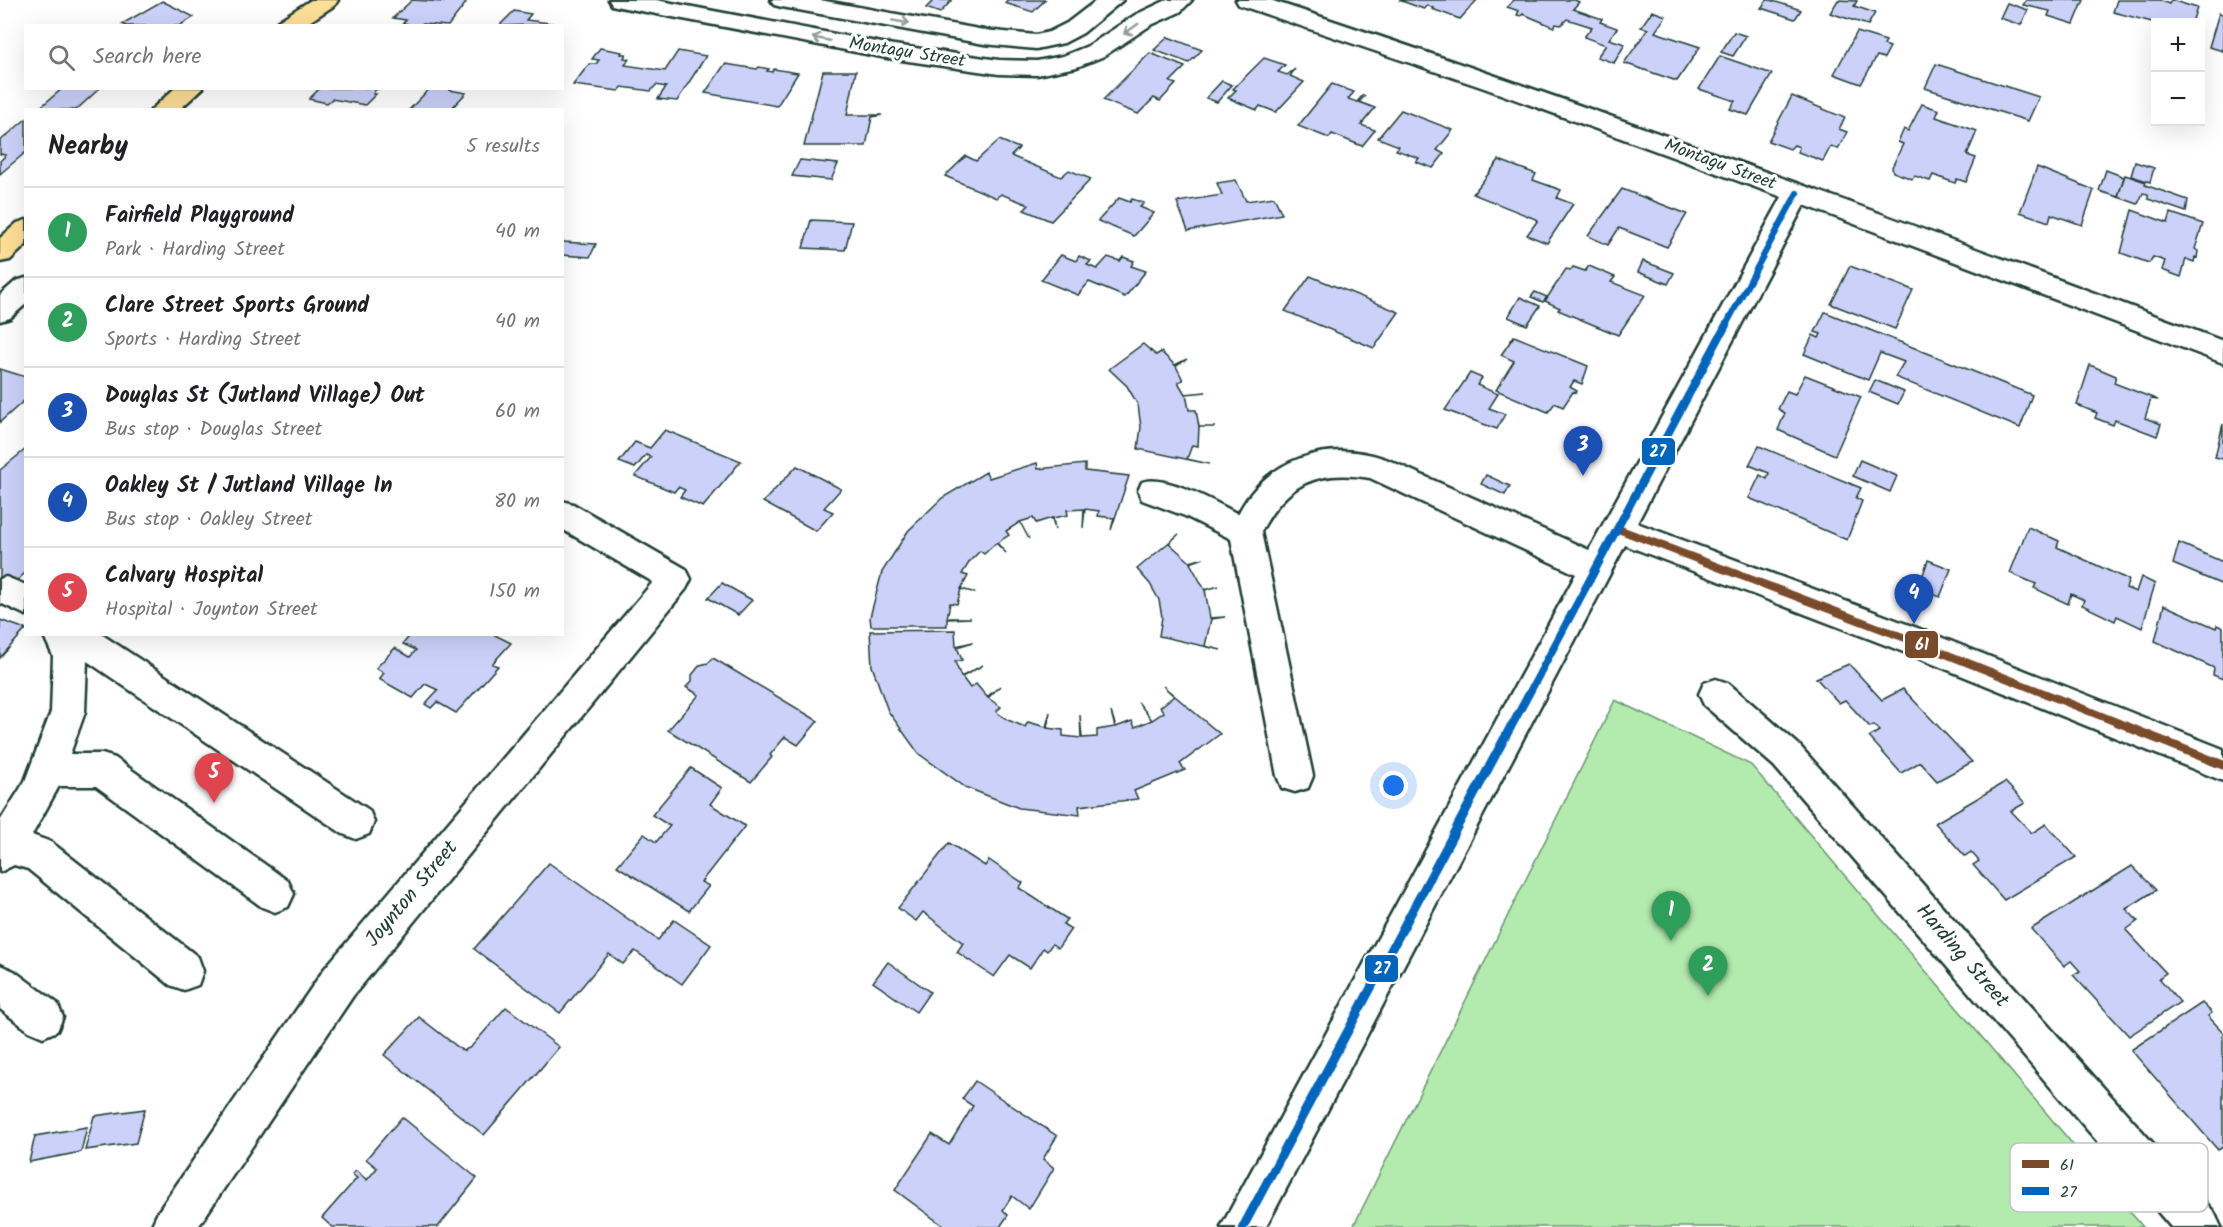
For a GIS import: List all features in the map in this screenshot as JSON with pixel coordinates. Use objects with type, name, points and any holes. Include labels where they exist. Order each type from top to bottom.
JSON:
[{"type":"main road","points":[[289,24],[327,0]]},
{"type":"main road","points":[[166,108],[188,90]]},
{"type":"main road","points":[[0,253],[24,232]]},
{"type":"street","name":"Montagu Street","points":[[620,0],[887,51],[999,68],[1037,68],[1069,62],[1096,51],[1143,20],[1172,7],[1181,0]]},
{"type":"street","name":"Montagu Street","points":[[782,0],[984,37],[1036,42],[1056,38],[1075,28],[1112,0]]},
{"type":"street","name":"Montagu Street","points":[[1247,0],[1398,49],[1797,193],[2223,352]]},
{"type":"street","points":[[1243,1227],[1797,193]]},
{"type":"street","points":[[0,312],[24,290]]},
{"type":"street","points":[[1295,776],[1245,532],[1262,500],[1284,481],[1308,467],[1330,462],[1375,467],[1596,568]]},
{"type":"street","points":[[1153,491],[1196,507],[1245,532]]},
{"type":"street","name":"Joynton Street","points":[[173,1227],[339,982],[675,579],[564,514]]},
{"type":"street","points":[[1618,529],[1908,639],[2223,765]]},
{"type":"street","points":[[60,636],[70,656],[68,712],[40,789],[3,850],[38,854],[184,971]]},
{"type":"street","points":[[75,636],[356,822]]},
{"type":"street","name":"Harding Street","points":[[1716,694],[1786,754],[2126,1143]]},
{"type":"street","points":[[47,770],[102,770],[275,894]]},
{"type":"street","points":[[0,985],[43,1017]]},
{"type":"street","name":"Harding Street","points":[[2186,1212],[2199,1227]]},
{"type":"green space","points":[[1615,700],[1751,765],[2072,1143],[2010,1143],[2010,1212],[2130,1212],[2143,1227],[1353,1227]]},
{"type":"building","points":[[412,0],[444,2],[461,0],[466,3],[450,24],[407,24],[403,23],[406,20],[393,18]]},
{"type":"building","points":[[934,0],[952,0],[940,13],[926,8]]},
{"type":"building","points":[[1007,0],[1045,0],[1033,12],[1005,3]]},
{"type":"building","points":[[1399,0],[1477,0],[1460,19],[1427,5],[1424,9]]},
{"type":"building","points":[[1514,0],[1575,0],[1579,2],[1573,9],[1602,19],[1600,22],[1617,28],[1609,39],[1625,44],[1614,63],[1597,57],[1606,45],[1584,37],[1592,27],[1567,19],[1561,25],[1556,24],[1554,27],[1523,14],[1517,15],[1519,11],[1507,7]]},
{"type":"building","points":[[1767,0],[1801,10],[1795,19],[1761,8]]},
{"type":"building","points":[[1838,0],[1857,1],[1854,6],[1875,13],[1868,25],[1830,13]]},
{"type":"building","points":[[2026,0],[2084,0],[2074,24],[2048,16],[2050,11],[2023,5]]},
{"type":"building","points":[[2117,0],[2159,0],[2169,4],[2171,0],[2197,8],[2193,18],[2151,18],[2151,22],[2113,12]]},
{"type":"building","points":[[162,1],[194,17],[182,24],[122,24]]},
{"type":"building","points":[[2007,3],[2028,10],[2021,25],[2000,18]]},
{"type":"building","points":[[514,11],[531,14],[526,20],[557,24],[501,24]]},
{"type":"building","points":[[1652,11],[1666,16],[1655,32],[1700,47],[1677,81],[1624,63],[1648,29],[1641,27]]},
{"type":"building","points":[[2219,13],[2223,14],[2223,51],[2209,47]]},
{"type":"building","points":[[1734,32],[1746,36],[1733,56],[1721,52]]},
{"type":"building","points":[[1857,32],[1886,41],[1884,45],[1890,47],[1884,58],[1877,56],[1861,84],[1834,74]]},
{"type":"building","points":[[1168,37],[1202,50],[1189,63],[1154,50]]},
{"type":"building","points":[[600,48],[626,54],[624,58],[629,59],[625,65],[665,71],[678,51],[706,56],[677,101],[658,99],[666,87],[656,85],[651,91],[622,87],[619,91],[573,85],[589,64],[596,64],[599,60],[592,59]]},
{"type":"building","points":[[1150,53],[1185,67],[1170,82],[1176,84],[1160,101],[1154,98],[1138,114],[1103,100]]},
{"type":"building","points":[[1720,56],[1772,74],[1748,115],[1730,109],[1735,101],[1699,89]]},
{"type":"building","points":[[1264,58],[1285,65],[1278,72],[1287,75],[1295,69],[1290,76],[1304,82],[1276,112],[1260,106],[1257,110],[1228,98],[1236,90],[1233,89]]},
{"type":"building","points":[[725,64],[757,69],[759,67],[772,72],[774,69],[798,73],[777,106],[705,93]]},
{"type":"building","points":[[1936,64],[2039,97],[2028,121],[1925,88]]},
{"type":"building","points":[[823,71],[856,71],[847,115],[882,115],[872,117],[866,146],[804,146]]},
{"type":"building","points":[[1222,81],[1232,85],[1217,102],[1206,98]]},
{"type":"building","points":[[1332,84],[1354,92],[1348,99],[1357,102],[1363,95],[1365,96],[1359,102],[1375,108],[1361,125],[1375,130],[1362,146],[1332,134],[1329,138],[1298,126]]},
{"type":"building","points":[[61,90],[98,90],[78,108],[39,108]]},
{"type":"building","points":[[318,90],[375,90],[373,94],[376,94],[365,105],[332,99],[327,103],[309,99]]},
{"type":"building","points":[[428,90],[466,93],[452,108],[411,108]]},
{"type":"building","points":[[1792,96],[1845,118],[1839,129],[1847,132],[1838,149],[1831,146],[1823,161],[1798,152],[1799,147],[1794,145],[1790,149],[1768,141]]},
{"type":"building","points":[[1922,104],[1939,110],[1936,117],[1977,131],[1967,155],[1976,158],[1966,182],[1957,179],[1955,183],[1933,175],[1930,181],[1915,176],[1912,179],[1893,172],[1892,167],[1903,144],[1898,142],[1904,129],[1908,131]]},
{"type":"building","points":[[1401,110],[1453,130],[1437,150],[1444,154],[1433,168],[1416,162],[1419,158],[1396,150],[1399,146],[1378,138]]},
{"type":"building","points":[[24,121],[24,154],[0,174],[0,161],[6,155],[0,154],[0,141]]},
{"type":"building","points":[[999,140],[1019,148],[1011,156],[1061,177],[1069,170],[1091,179],[1051,221],[1024,210],[1029,205],[1001,194],[996,198],[945,176],[966,156],[976,161]]},
{"type":"building","points":[[800,160],[838,164],[831,180],[792,176]]},
{"type":"building","points":[[1499,160],[1536,174],[1533,180],[1561,190],[1557,198],[1573,204],[1547,243],[1527,235],[1538,220],[1473,194]]},
{"type":"building","points":[[2135,162],[2154,168],[2150,182],[2131,176]]},
{"type":"building","points":[[2037,167],[2094,190],[2082,225],[2051,214],[2049,222],[2020,212]]},
{"type":"building","points":[[2106,170],[2124,177],[2118,197],[2099,191]]},
{"type":"building","points":[[2125,175],[2146,182],[2145,185],[2188,200],[2186,212],[2148,199],[2148,194],[2143,193],[2138,204],[2118,197]]},
{"type":"building","points":[[1236,180],[1246,201],[1274,197],[1282,214],[1188,231],[1177,202],[1222,195],[1217,183]]},
{"type":"building","points":[[1622,189],[1687,214],[1667,247],[1619,228],[1608,245],[1588,236]]},
{"type":"building","points":[[1119,198],[1144,203],[1140,207],[1154,213],[1134,236],[1098,221]]},
{"type":"building","points":[[2132,210],[2168,223],[2171,213],[2203,224],[2195,249],[2198,251],[2197,258],[2195,257],[2194,262],[2186,259],[2181,277],[2162,270],[2165,261],[2153,257],[2149,263],[2121,253]]},
{"type":"building","points":[[811,220],[852,222],[845,250],[803,248]]},
{"type":"building","points":[[564,242],[596,244],[590,257],[564,255]]},
{"type":"building","points":[[1061,255],[1076,261],[1079,256],[1091,261],[1087,265],[1097,269],[1108,257],[1120,261],[1123,257],[1134,261],[1131,266],[1146,271],[1125,297],[1089,282],[1078,295],[1041,280]]},
{"type":"building","points":[[1643,261],[1674,273],[1668,284],[1638,272]]},
{"type":"building","points":[[1589,266],[1615,277],[1611,282],[1645,295],[1618,335],[1558,310],[1560,308],[1545,301],[1566,269],[1571,270],[1573,267],[1585,271]]},
{"type":"building","points":[[1850,266],[1913,290],[1895,329],[1831,304]]},
{"type":"building","points":[[1310,276],[1399,312],[1374,348],[1285,311]]},
{"type":"building","points":[[1535,292],[1547,297],[1543,302],[1531,297]]},
{"type":"building","points":[[1520,297],[1540,306],[1527,325],[1508,317]]},
{"type":"building","points":[[1825,312],[2032,395],[2020,428],[1895,377],[1904,362],[1880,353],[1868,380],[1804,354],[1813,335],[1819,338],[1821,334],[1815,332]]},
{"type":"building","points":[[1514,336],[1588,366],[1582,384],[1574,381],[1570,387],[1577,391],[1573,392],[1563,407],[1555,403],[1548,412],[1496,390],[1514,361],[1501,355]]},
{"type":"building","points":[[1143,344],[1156,355],[1161,352],[1175,365],[1187,359],[1176,366],[1183,380],[1178,382],[1185,394],[1206,392],[1186,394],[1189,410],[1196,410],[1199,427],[1198,446],[1192,445],[1187,459],[1209,464],[1138,449],[1141,427],[1138,405],[1127,386],[1109,369]]},
{"type":"building","points":[[2090,365],[2116,376],[2114,383],[2158,400],[2151,399],[2145,418],[2161,424],[2157,436],[2115,420],[2113,425],[2095,418],[2097,413],[2077,405]]},
{"type":"building","points":[[0,369],[24,376],[24,401],[0,422]]},
{"type":"building","points":[[1470,373],[1482,378],[1477,385],[1498,394],[1489,408],[1505,414],[1497,429],[1445,410]]},
{"type":"building","points":[[1805,375],[1861,397],[1835,455],[1778,430],[1785,413],[1778,409],[1787,391],[1795,394]]},
{"type":"building","points":[[1875,380],[1904,392],[1898,404],[1869,392]]},
{"type":"building","points":[[2223,424],[2223,459],[2215,457]]},
{"type":"building","points":[[665,430],[741,461],[703,507],[680,497],[685,490],[678,487],[674,492],[635,476],[651,457],[646,455],[635,468],[619,462],[635,442],[650,448]]},
{"type":"building","points":[[1759,446],[1861,488],[1856,498],[1862,501],[1847,540],[1749,498],[1760,475],[1767,479],[1769,473],[1749,465]]},
{"type":"building","points":[[24,451],[24,574],[0,597],[0,470]]},
{"type":"building","points":[[1860,460],[1897,476],[1890,492],[1853,476]]},
{"type":"building","points":[[1037,463],[1038,469],[1085,464],[1085,471],[1129,476],[1111,530],[1114,518],[1098,516],[1099,511],[1085,509],[1083,528],[1084,509],[1067,510],[1068,515],[1053,518],[1055,530],[1052,518],[1036,523],[1033,518],[1020,522],[1006,531],[1009,535],[997,543],[1006,553],[996,543],[984,554],[980,551],[970,561],[962,574],[968,576],[957,604],[950,603],[947,618],[971,618],[947,619],[947,626],[871,626],[870,617],[882,572],[908,531],[942,498],[986,472],[989,478]]},
{"type":"building","points":[[797,466],[841,489],[824,508],[833,512],[816,531],[763,502]]},
{"type":"building","points":[[1486,475],[1510,486],[1505,495],[1481,484]]},
{"type":"building","points":[[2028,527],[2059,541],[2057,547],[2129,580],[2126,588],[2136,592],[2141,577],[2155,584],[2142,628],[2117,616],[2115,621],[2082,605],[2084,600],[2071,594],[2068,604],[2034,588],[2036,584],[2010,573]]},
{"type":"building","points":[[1179,534],[1169,543],[1190,562],[1204,558],[1190,563],[1205,590],[1210,618],[1225,617],[1211,619],[1205,646],[1221,650],[1159,636],[1162,617],[1159,600],[1150,584],[1137,569]]},
{"type":"building","points":[[2179,543],[2223,562],[2223,585],[2173,564]]},
{"type":"building","points":[[1928,560],[1951,569],[1940,597],[1918,589]]},
{"type":"building","points":[[722,583],[752,600],[738,615],[708,598]]},
{"type":"building","points":[[2164,605],[2216,628],[2217,625],[2223,628],[2223,679],[2213,675],[2214,668],[2155,641]]},
{"type":"building","points":[[0,620],[24,628],[24,631],[0,658]]},
{"type":"building","points":[[955,630],[956,646],[973,642],[957,647],[962,660],[955,662],[961,677],[983,665],[962,677],[970,688],[976,684],[987,697],[1000,686],[988,698],[1001,707],[996,712],[1025,727],[1028,722],[1046,727],[1050,712],[1047,728],[1063,730],[1063,736],[1081,738],[1080,715],[1082,738],[1097,737],[1097,730],[1115,727],[1111,712],[1116,727],[1132,721],[1135,727],[1164,712],[1160,707],[1174,696],[1163,686],[1220,734],[1180,764],[1185,770],[1134,791],[1138,799],[1079,806],[1080,815],[1019,808],[965,787],[919,754],[888,711],[872,666],[870,631]]},
{"type":"building","points":[[409,636],[497,636],[511,643],[492,664],[498,666],[456,713],[437,702],[431,708],[425,704],[438,690],[425,684],[413,698],[379,679],[384,673],[376,668],[395,648],[410,657],[416,650],[403,644]]},
{"type":"building","points":[[713,658],[818,721],[798,745],[785,737],[751,782],[668,730],[699,695],[686,687],[692,681],[692,675],[700,665],[708,663]]},
{"type":"building","points":[[1849,664],[1882,700],[1903,689],[1972,762],[1937,781],[1920,762],[1901,773],[1869,737],[1879,731],[1874,725],[1870,727],[1845,700],[1839,703],[1816,678]]},
{"type":"building","points":[[691,768],[722,788],[710,804],[745,826],[701,882],[709,886],[689,911],[617,866],[644,834],[656,842],[670,826],[652,815]]},
{"type":"building","points":[[2005,782],[2025,803],[2011,811],[2032,833],[2046,824],[2076,857],[2004,900],[1973,865],[1979,861],[1971,852],[1965,856],[1935,823]]},
{"type":"building","points":[[949,843],[985,866],[989,860],[1023,883],[1019,888],[1067,919],[1063,924],[1071,929],[1058,948],[1052,944],[1047,951],[1043,948],[1030,968],[1010,955],[994,977],[957,952],[963,943],[923,912],[916,921],[898,908]]},
{"type":"building","points":[[549,863],[658,940],[674,920],[711,945],[682,984],[635,951],[623,964],[609,954],[560,1013],[474,949]]},
{"type":"building","points":[[2132,866],[2156,890],[2126,909],[2138,921],[2126,930],[2166,973],[2159,978],[2180,1002],[2129,1036],[2073,975],[2080,971],[2071,961],[2064,966],[2031,929]]},
{"type":"building","points":[[888,962],[930,992],[916,1012],[873,982]]},
{"type":"building","points":[[2202,1003],[2212,1013],[2208,1016],[2223,1032],[2223,1147],[2218,1150],[2131,1050]]},
{"type":"building","points":[[506,1007],[559,1047],[484,1135],[384,1055],[419,1017],[463,1051],[471,1047]]},
{"type":"building","points":[[975,1081],[1057,1136],[1043,1159],[1054,1168],[1029,1209],[1012,1196],[1003,1210],[1008,1215],[1000,1227],[945,1227],[895,1190],[932,1134],[949,1145],[973,1106],[962,1099]]},
{"type":"building","points":[[145,1109],[136,1143],[85,1150],[94,1116]]},
{"type":"building","points":[[402,1117],[477,1178],[438,1227],[332,1227],[322,1218],[357,1178],[352,1174],[356,1171],[367,1180],[377,1168],[366,1159]]},
{"type":"building","points":[[87,1127],[81,1152],[29,1162],[35,1136]]},
{"type":"transit line","name":"27","points":[[1243,1227],[1797,193]]},
{"type":"transit line","name":"61","points":[[1618,529],[1908,639],[2223,765]]},
{"type":"place","name":"Douglas St (Jutland Village) Out","points":[[1583,476]]},
{"type":"place","name":"Oakley St / Jutland Village In","points":[[1914,624]]},
{"type":"place","name":"Calvary Hospital","points":[[214,803]]},
{"type":"place","name":"Fairfield Playground","points":[[1671,941]]},
{"type":"place","name":"Clare Street Sports Ground","points":[[1708,996]]}]
